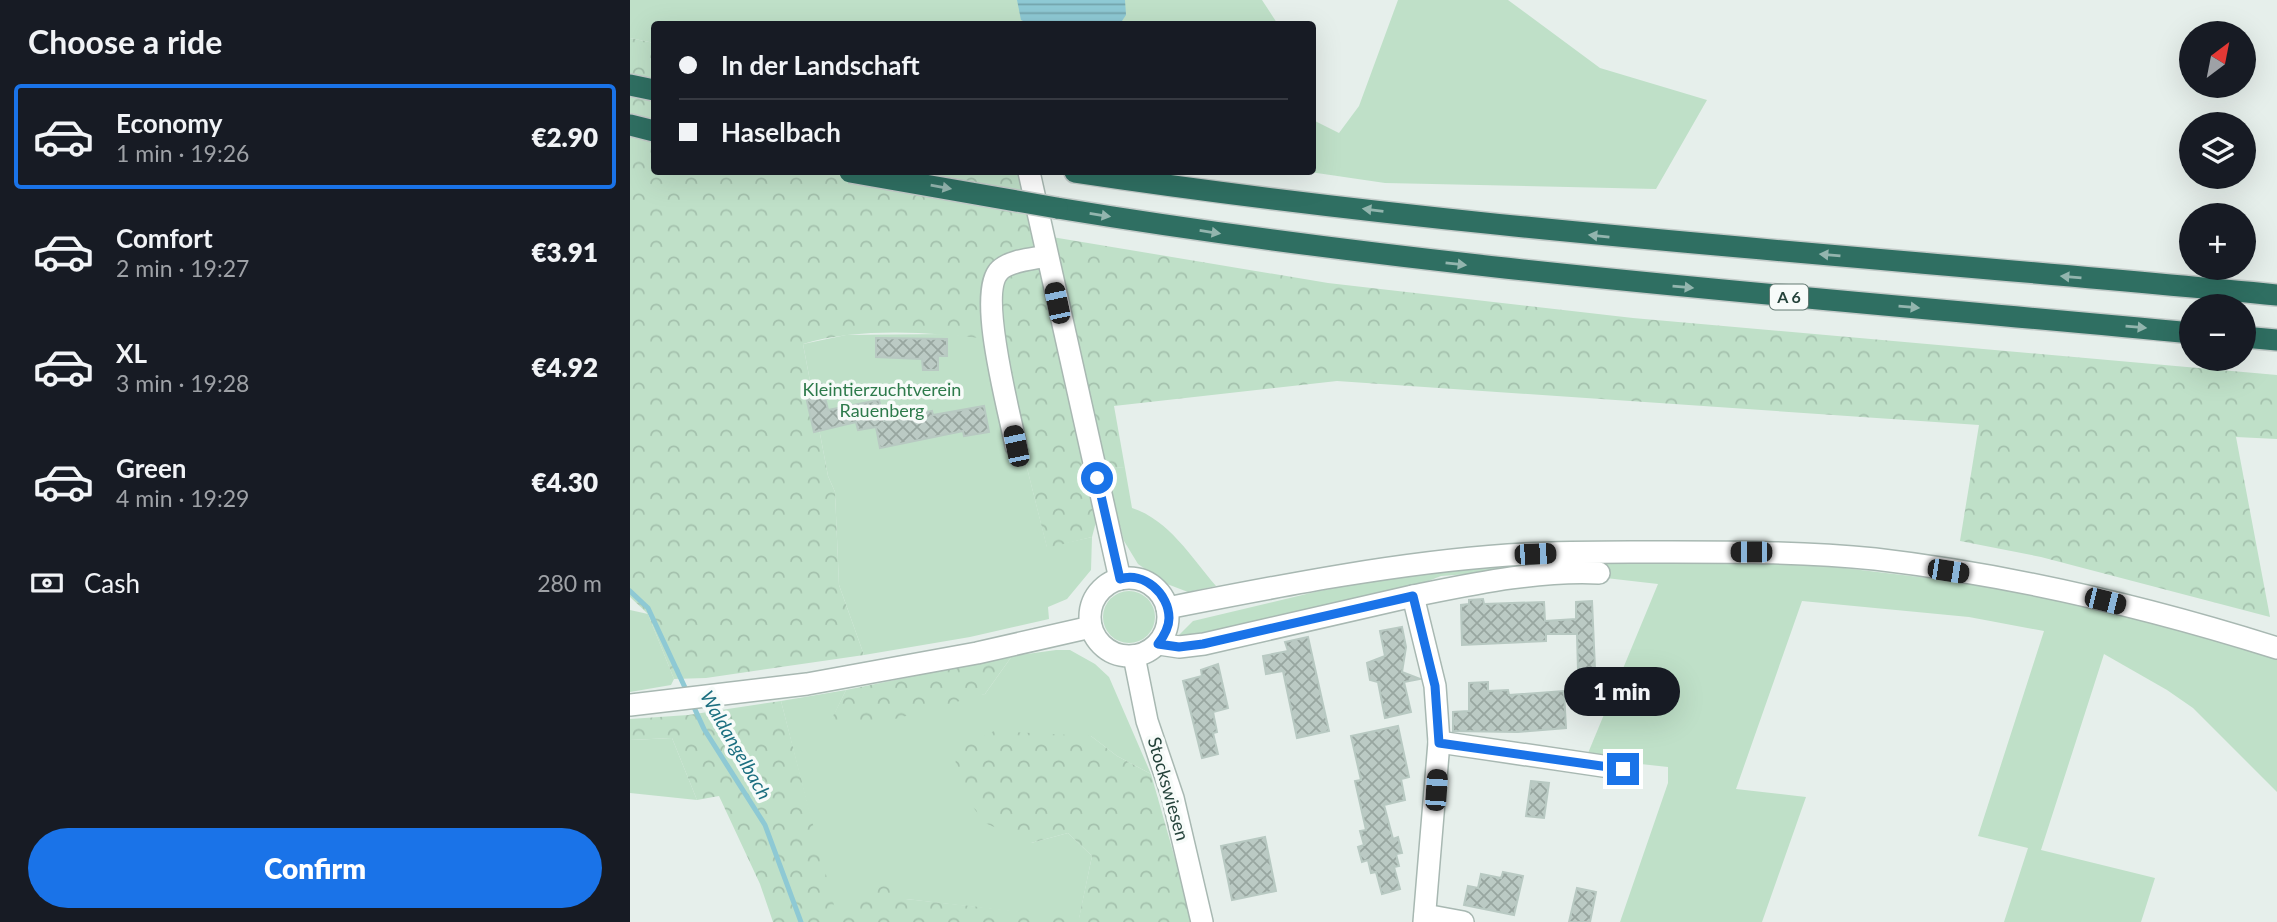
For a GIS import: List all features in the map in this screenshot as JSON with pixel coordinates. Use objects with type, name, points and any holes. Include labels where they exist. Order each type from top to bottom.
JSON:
[{"type":"highway","points":[[630,85],[651,89]]},
{"type":"highway","points":[[630,125],[651,130]]},
{"type":"highway","name":"A 6","points":[[867,175],[1221,234],[1388,256],[2179,332]]},
{"type":"highway","points":[[1097,175],[1271,199],[1503,226],[2277,295]]},
{"type":"highway","points":[[2256,339],[2277,340]]},
{"type":"street","points":[[1030,175],[1120,579]]},
{"type":"street","points":[[1016,446],[990,320],[993,284],[999,270],[1012,264],[1047,256]]},
{"type":"street","points":[[1167,608],[1400,566],[1508,555],[1777,552],[1877,560],[1996,578],[2200,624],[2277,648]]},
{"type":"street","points":[[1169,645],[1166,633],[1169,619],[1167,608],[1161,593],[1151,584],[1139,579],[1112,581],[1101,589],[1093,600],[1091,627],[1102,646],[1122,656],[1134,656],[1169,645],[1203,644],[1480,582],[1574,572],[1599,573]]},
{"type":"street","points":[[1413,596],[1435,686],[1439,743],[1424,919],[1463,922]]},
{"type":"street","points":[[638,704],[747,692],[977,653],[1091,627]]},
{"type":"street","name":"Stockswiesen","points":[[1134,656],[1147,722],[1173,797],[1202,922]]},
{"type":"street","points":[[1439,743],[1623,769]]},
{"type":"green space","points":[[630,0],[1262,0],[1276,21],[651,21],[651,42],[630,38]]},
{"type":"green space","points":[[1398,0],[1508,0],[1600,68],[1707,100],[1656,189],[1385,183],[1316,173],[1316,122],[1339,133],[1359,106]]},
{"type":"green space","points":[[630,38],[651,42],[651,175],[1023,175],[1034,234],[1328,283],[1633,318],[2179,366],[2179,371],[2232,371],[2277,375],[2277,439],[2236,437],[2270,617],[2041,557],[1960,541],[1979,425],[1337,381],[1114,406],[1125,468],[1089,466],[1097,518],[1092,537],[1047,548],[1023,452],[988,339],[919,333],[847,335],[803,344],[828,476],[835,492],[839,585],[864,655],[706,678],[674,679],[648,614],[630,597]]},
{"type":"green space","name":"Kleintierzuchtverein Rauenberg","points":[[946,334],[988,338],[1023,452],[1047,547],[1092,537],[1091,570],[1067,599],[1048,607],[1049,619],[970,637],[864,655],[839,585],[835,492],[828,476],[803,344],[846,335]]},
{"type":"green space","points":[[1089,465],[1125,468],[1132,508],[1168,530],[1216,586],[1188,592],[1167,584],[1138,564],[1124,541],[1116,510]]},
{"type":"green space","points":[[1587,559],[1802,563],[2003,587],[2211,637],[2277,658],[2277,792],[2193,708],[2104,654],[2041,850],[2155,878],[2141,922],[2004,922],[2028,848],[1978,836],[2044,631],[1969,617],[1802,601],[1736,789],[1806,797],[1762,922],[1620,922],[1668,783],[1668,767],[1586,758],[1658,584],[1597,577],[1496,572],[1441,576],[1403,591],[1176,638],[1193,621],[1319,591],[1431,570]]},
{"type":"green space","points":[[1129,591],[1148,598],[1155,617],[1148,636],[1129,643],[1110,636],[1103,617],[1110,598]]},
{"type":"green space","points":[[630,610],[648,614],[674,679],[671,685],[630,692]]},
{"type":"green space","points":[[1070,650],[1095,664],[1109,677],[1151,774],[1117,756],[1091,736],[1031,843],[1068,833],[1092,856],[1079,919],[906,899],[835,914],[781,701],[846,690],[832,719],[985,694],[1012,656]]},
{"type":"green space","points":[[1012,656],[985,694],[859,729],[831,720],[846,690]]},
{"type":"green space","points":[[781,701],[836,913],[883,877],[906,899],[1079,918],[1092,856],[1068,833],[1031,843],[985,823],[955,783],[956,750],[994,731],[1091,736],[1117,756],[1151,774],[1193,922],[773,922],[760,884],[719,796],[697,800],[672,738],[630,740],[630,719],[688,715]]},
{"type":"green space","points":[[672,738],[697,800],[630,793],[630,740]]},
{"type":"water","points":[[1017,0],[1125,0],[1126,15],[1122,21],[1021,20]]},
{"type":"building","points":[[876,338],[947,339],[947,356],[938,356],[938,370],[923,370],[922,359],[876,357]]},
{"type":"building","points":[[822,384],[828,410],[879,400],[884,421],[932,411],[933,415],[984,406],[989,432],[964,436],[963,431],[880,448],[876,427],[858,430],[856,422],[814,432],[804,388]]},
{"type":"building","points":[[1483,599],[1484,604],[1544,602],[1545,621],[1576,619],[1576,602],[1592,601],[1595,669],[1578,670],[1577,634],[1546,634],[1546,641],[1462,645],[1461,605],[1469,604],[1469,600]]},
{"type":"building","points":[[1402,627],[1406,647],[1402,672],[1420,679],[1404,682],[1411,712],[1385,718],[1378,682],[1370,680],[1367,663],[1385,656],[1380,631]]},
{"type":"building","points":[[1308,637],[1329,731],[1297,738],[1283,671],[1266,674],[1263,656],[1288,651],[1285,642]]},
{"type":"building","points":[[1218,664],[1228,708],[1213,712],[1217,732],[1213,733],[1218,754],[1202,758],[1183,681],[1202,676],[1201,670]]},
{"type":"building","points":[[1488,682],[1488,691],[1508,690],[1509,695],[1564,691],[1566,728],[1518,732],[1453,731],[1453,712],[1469,711],[1469,683]]},
{"type":"building","points":[[1398,726],[1409,777],[1401,779],[1405,800],[1384,805],[1393,839],[1398,837],[1402,853],[1396,854],[1399,866],[1394,867],[1400,889],[1382,894],[1376,872],[1371,873],[1368,860],[1362,862],[1358,847],[1364,845],[1360,831],[1366,830],[1355,781],[1361,780],[1351,736]]},
{"type":"building","points":[[1531,781],[1549,783],[1544,818],[1526,816]]},
{"type":"building","points":[[1265,837],[1276,891],[1232,900],[1221,846]]},
{"type":"building","points":[[1503,872],[1523,876],[1514,915],[1464,905],[1468,886],[1478,888],[1481,874],[1501,878]]},
{"type":"building","points":[[1577,888],[1596,892],[1590,922],[1569,922]]},
{"type":"waterway","name":"Waldangelbach","points":[[630,591],[648,608],[688,694]]},
{"type":"waterway","name":"Waldangelbach","points":[[692,703],[704,729],[765,825],[801,922]]},
{"type":"route","points":[[1097,478],[1120,579],[1139,579],[1151,584],[1161,593],[1167,606],[1169,619],[1166,633],[1158,644],[1179,647],[1203,644],[1413,596],[1435,686],[1439,743],[1623,769]]}]
